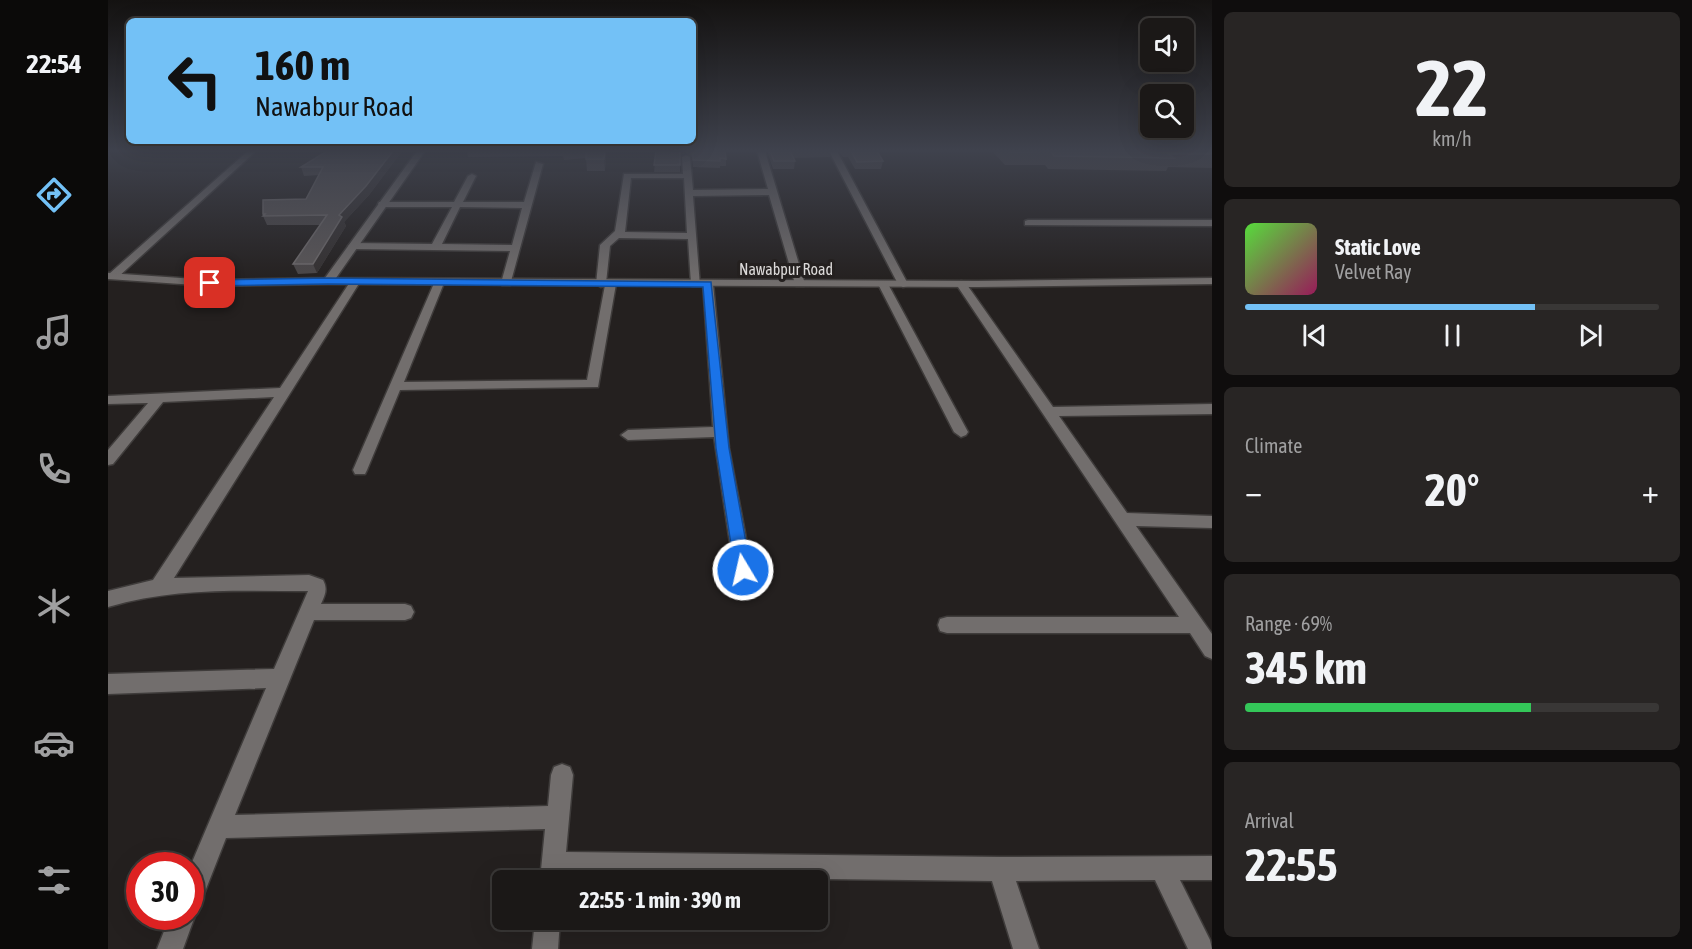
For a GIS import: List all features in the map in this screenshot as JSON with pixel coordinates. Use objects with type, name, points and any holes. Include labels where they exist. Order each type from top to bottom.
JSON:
[{"type":"street","points":[[111,276],[202,195]]},
{"type":"street","points":[[328,281],[388,195]]},
{"type":"street","points":[[435,248],[462,195]]},
{"type":"street","points":[[506,283],[531,195]]},
{"type":"street","points":[[394,386],[593,384],[606,284],[605,245],[620,231],[625,195]]},
{"type":"street","points":[[689,195],[692,236],[702,284],[721,432],[743,570]]},
{"type":"street","points":[[774,195],[800,284]]},
{"type":"street","points":[[856,195],[903,284]]},
{"type":"street","points":[[382,204],[528,205]]},
{"type":"street","points":[[1028,223],[1212,223]]},
{"type":"street","points":[[616,235],[692,236]]},
{"type":"street","points":[[353,246],[515,248]]},
{"type":"street","name":"Nawabpur Road","points":[[111,276],[210,283],[328,281],[961,284],[1212,281]]},
{"type":"street","points":[[159,586],[355,282]]},
{"type":"street","points":[[360,470],[439,283]]},
{"type":"street","points":[[883,284],[961,432]]},
{"type":"street","points":[[961,284],[1212,650]]},
{"type":"street","points":[[108,400],[283,392]]},
{"type":"street","points":[[108,460],[159,398]]},
{"type":"street","points":[[1049,412],[1212,408]]},
{"type":"street","points":[[628,435],[721,432]]},
{"type":"street","points":[[1122,519],[1212,522]]},
{"type":"street","points":[[108,599],[133,590],[159,586],[309,583],[317,585],[317,593],[204,864]]},
{"type":"street","points":[[309,612],[405,612]]},
{"type":"street","points":[[947,625],[1195,625]]},
{"type":"street","points":[[108,684],[280,678]]},
{"type":"street","points":[[553,870],[562,775]]},
{"type":"street","points":[[219,827],[558,817]]},
{"type":"street","points":[[828,870],[1212,868]]},
{"type":"street","points":[[1000,869],[1026,949]]},
{"type":"street","points":[[1162,869],[1201,949]]},
{"type":"street","points":[[170,949],[177,930]]},
{"type":"street","points":[[545,949],[547,930]]},
{"type":"building","points":[[308,195],[357,195],[339,215],[342,217],[313,264],[293,264],[327,215],[263,216],[265,214],[263,214],[263,200],[306,199]]},
{"type":"route","points":[[210,283],[328,281],[708,284],[722,448],[743,570]]}]
